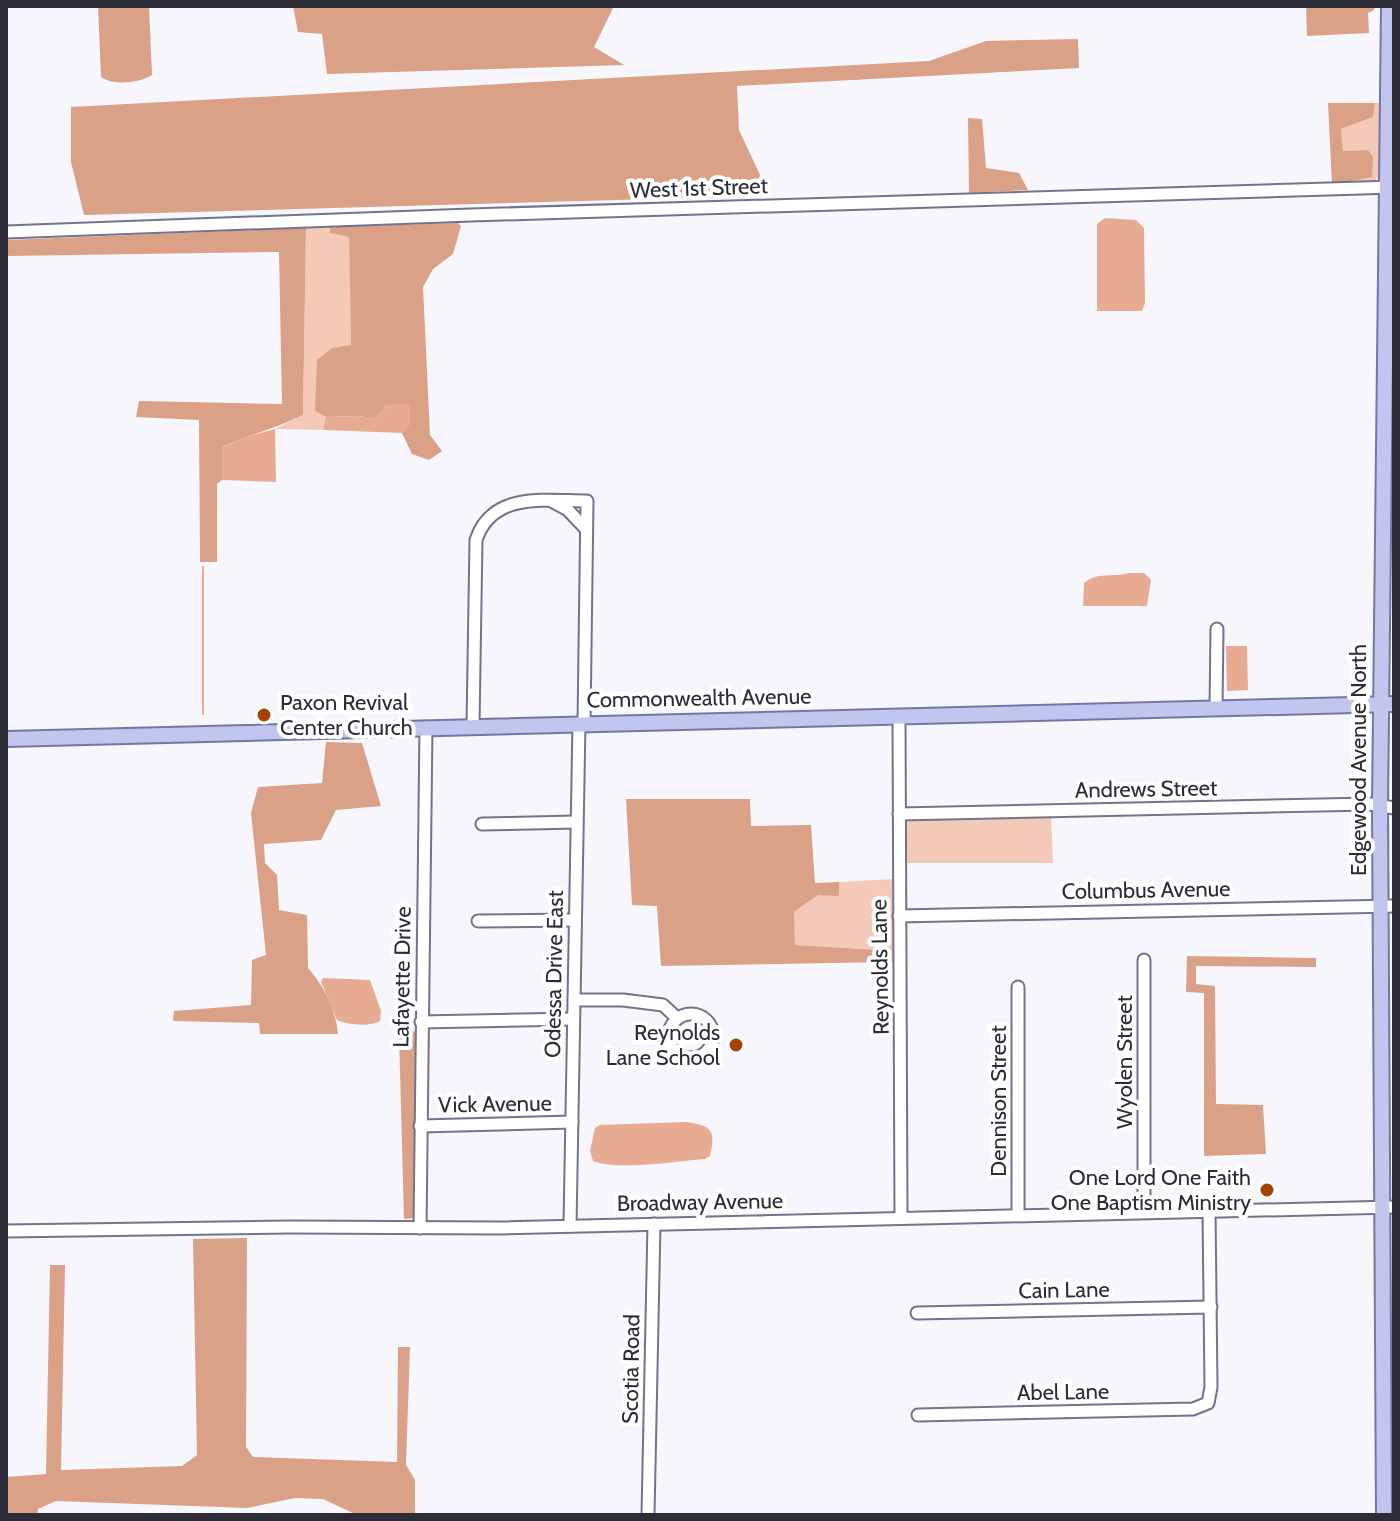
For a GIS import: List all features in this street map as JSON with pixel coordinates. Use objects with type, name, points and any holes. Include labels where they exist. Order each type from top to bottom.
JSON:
[{"type":"main road","name":"Edgewood Avenue North","points":[[1384,1515],[1388,1378],[1389,6]]},
{"type":"main road","name":"Commonwealth Avenue","points":[[6,739],[581,722],[1387,704]]},
{"type":"street","name":"West 1st Street","points":[[6,232],[1391,188]]},
{"type":"street","name":"Odessa Drive East","points":[[552,501],[587,501],[576,822],[570,1226]]},
{"type":"street","points":[[473,725],[474,555],[480,529],[486,520],[505,506],[552,501],[568,510],[586,529]]},
{"type":"street","points":[[1216,708],[1217,629]]},
{"type":"street","name":"Reynolds Lane","points":[[899,716],[901,1217]]},
{"type":"street","name":"Lafayette Drive","points":[[420,1228],[426,727]]},
{"type":"street","name":"Andrews Street","points":[[899,814],[1387,806]]},
{"type":"street","points":[[482,824],[576,822]]},
{"type":"street","name":"Columbus Avenue","points":[[899,916],[1387,906]]},
{"type":"street","points":[[478,921],[575,920]]},
{"type":"street","name":"Wyolen Street","points":[[1144,960],[1144,1211]]},
{"type":"street","name":"Dennison Street","points":[[1018,987],[1018,1215]]},
{"type":"street","points":[[574,1000],[623,1000],[663,1005],[677,1018]]},
{"type":"street","points":[[697,1015],[710,1024],[713,1038],[707,1052],[694,1059],[680,1056],[674,1051],[668,1032],[677,1018],[697,1015]]},
{"type":"street","points":[[421,1022],[573,1019]]},
{"type":"street","name":"Vick Avenue","points":[[420,1126],[572,1122]]},
{"type":"street","name":"Broadway Avenue","points":[[6,1231],[570,1226],[1387,1207]]},
{"type":"street","points":[[1209,1210],[1211,1307]]},
{"type":"street","name":"Scotia Road","points":[[648,1515],[654,1224]]},
{"type":"street","name":"Cain Lane","points":[[917,1313],[1211,1307]]},
{"type":"street","name":"Abel Lane","points":[[918,1415],[1193,1409],[1208,1403],[1211,1387],[1211,1307]]},
{"type":"shaded area","points":[[98,6],[149,6],[152,75],[126,82],[113,82],[101,77]]},
{"type":"shaded area","points":[[293,6],[614,6],[594,47],[624,65],[327,74],[322,34],[298,32]]},
{"type":"shaded area","points":[[1306,6],[1375,6],[1368,13],[1369,33],[1307,36]]},
{"type":"shaded area","points":[[1078,39],[1079,68],[737,86],[739,130],[767,190],[761,196],[84,215],[71,162],[71,107],[929,61],[986,41]]},
{"type":"shaded area","points":[[1328,103],[1375,103],[1373,117],[1341,129],[1343,151],[1368,150],[1373,157],[1372,177],[1332,185]]},
{"type":"shaded area","points":[[1375,103],[1380,103],[1379,176],[1373,183],[1332,185],[1368,150],[1343,151],[1341,129],[1373,117]]},
{"type":"shaded area","points":[[968,118],[982,119],[986,168],[1019,173],[1028,190],[969,193]]},
{"type":"shaded area","points":[[1105,218],[1136,220],[1144,228],[1145,303],[1142,311],[1097,311],[1097,224]]},
{"type":"shaded area","points":[[458,223],[461,226],[453,254],[433,269],[423,287],[430,435],[442,451],[429,460],[412,454],[402,433],[410,424],[410,406],[387,405],[377,417],[371,419],[360,416],[326,417],[315,411],[317,360],[332,348],[351,345],[349,237],[330,233],[330,227]]},
{"type":"shaded area","points":[[330,227],[331,233],[349,237],[351,345],[315,411],[326,417],[325,430],[275,429],[303,415],[306,228]]},
{"type":"shaded area","points":[[306,228],[303,415],[222,447],[222,480],[217,484],[217,562],[200,562],[199,420],[136,417],[139,401],[282,404],[279,252],[6,256],[6,240]]},
{"type":"shaded area","points":[[387,405],[410,406],[410,425],[402,433],[323,428],[326,417],[360,416],[371,419],[377,417]]},
{"type":"shaded area","points":[[275,429],[276,482],[222,480],[222,447]]},
{"type":"shaded area","points":[[1144,573],[1151,580],[1147,606],[1083,606],[1084,583],[1095,577]]},
{"type":"shaded area","points":[[1226,646],[1247,646],[1248,690],[1227,691]]},
{"type":"shaded area","points":[[326,742],[362,743],[381,806],[336,810],[321,840],[264,844],[265,863],[277,875],[279,910],[307,915],[308,968],[328,999],[338,1034],[260,1034],[259,1023],[173,1021],[174,1011],[251,1005],[252,960],[266,955],[251,813],[258,787],[322,783]]},
{"type":"shaded area","points":[[626,799],[750,799],[751,826],[811,825],[815,883],[839,882],[839,896],[818,895],[794,912],[795,945],[879,950],[888,962],[661,966],[657,906],[632,905]]},
{"type":"shaded area","points":[[1051,815],[1053,863],[902,863],[902,823],[906,819]]},
{"type":"shaded area","points":[[894,879],[896,962],[888,962],[879,950],[795,945],[794,912],[818,895],[838,895],[839,882]]},
{"type":"shaded area","points":[[1187,956],[1316,958],[1316,967],[1196,966],[1196,984],[1215,986],[1216,1104],[1263,1105],[1266,1154],[1204,1156],[1204,993],[1186,992]]},
{"type":"shaded area","points":[[323,978],[370,980],[381,1011],[380,1021],[359,1025],[337,1020],[321,982]]},
{"type":"shaded area","points":[[416,1031],[417,1213],[415,1218],[404,1219],[399,1034]]},
{"type":"shaded area","points":[[685,1122],[710,1130],[713,1140],[710,1156],[705,1159],[632,1165],[593,1161],[590,1151],[595,1128],[600,1125]]},
{"type":"shaded area","points":[[247,1238],[246,1447],[253,1457],[397,1462],[398,1347],[410,1347],[406,1465],[415,1480],[415,1515],[357,1515],[323,1499],[295,1498],[247,1508],[56,1501],[38,1509],[37,1515],[6,1515],[6,1477],[46,1474],[50,1265],[65,1265],[61,1470],[182,1466],[197,1455],[193,1239]]},
{"type":"waterway","points":[[203,567],[203,714]]},
{"type":"place","name":"Paxon Revival Center Church","points":[[264,715]]},
{"type":"place","name":"Reynolds Lane School","points":[[736,1045]]},
{"type":"place","name":"One Lord One Faith One Baptism Ministry","points":[[1267,1190]]}]
